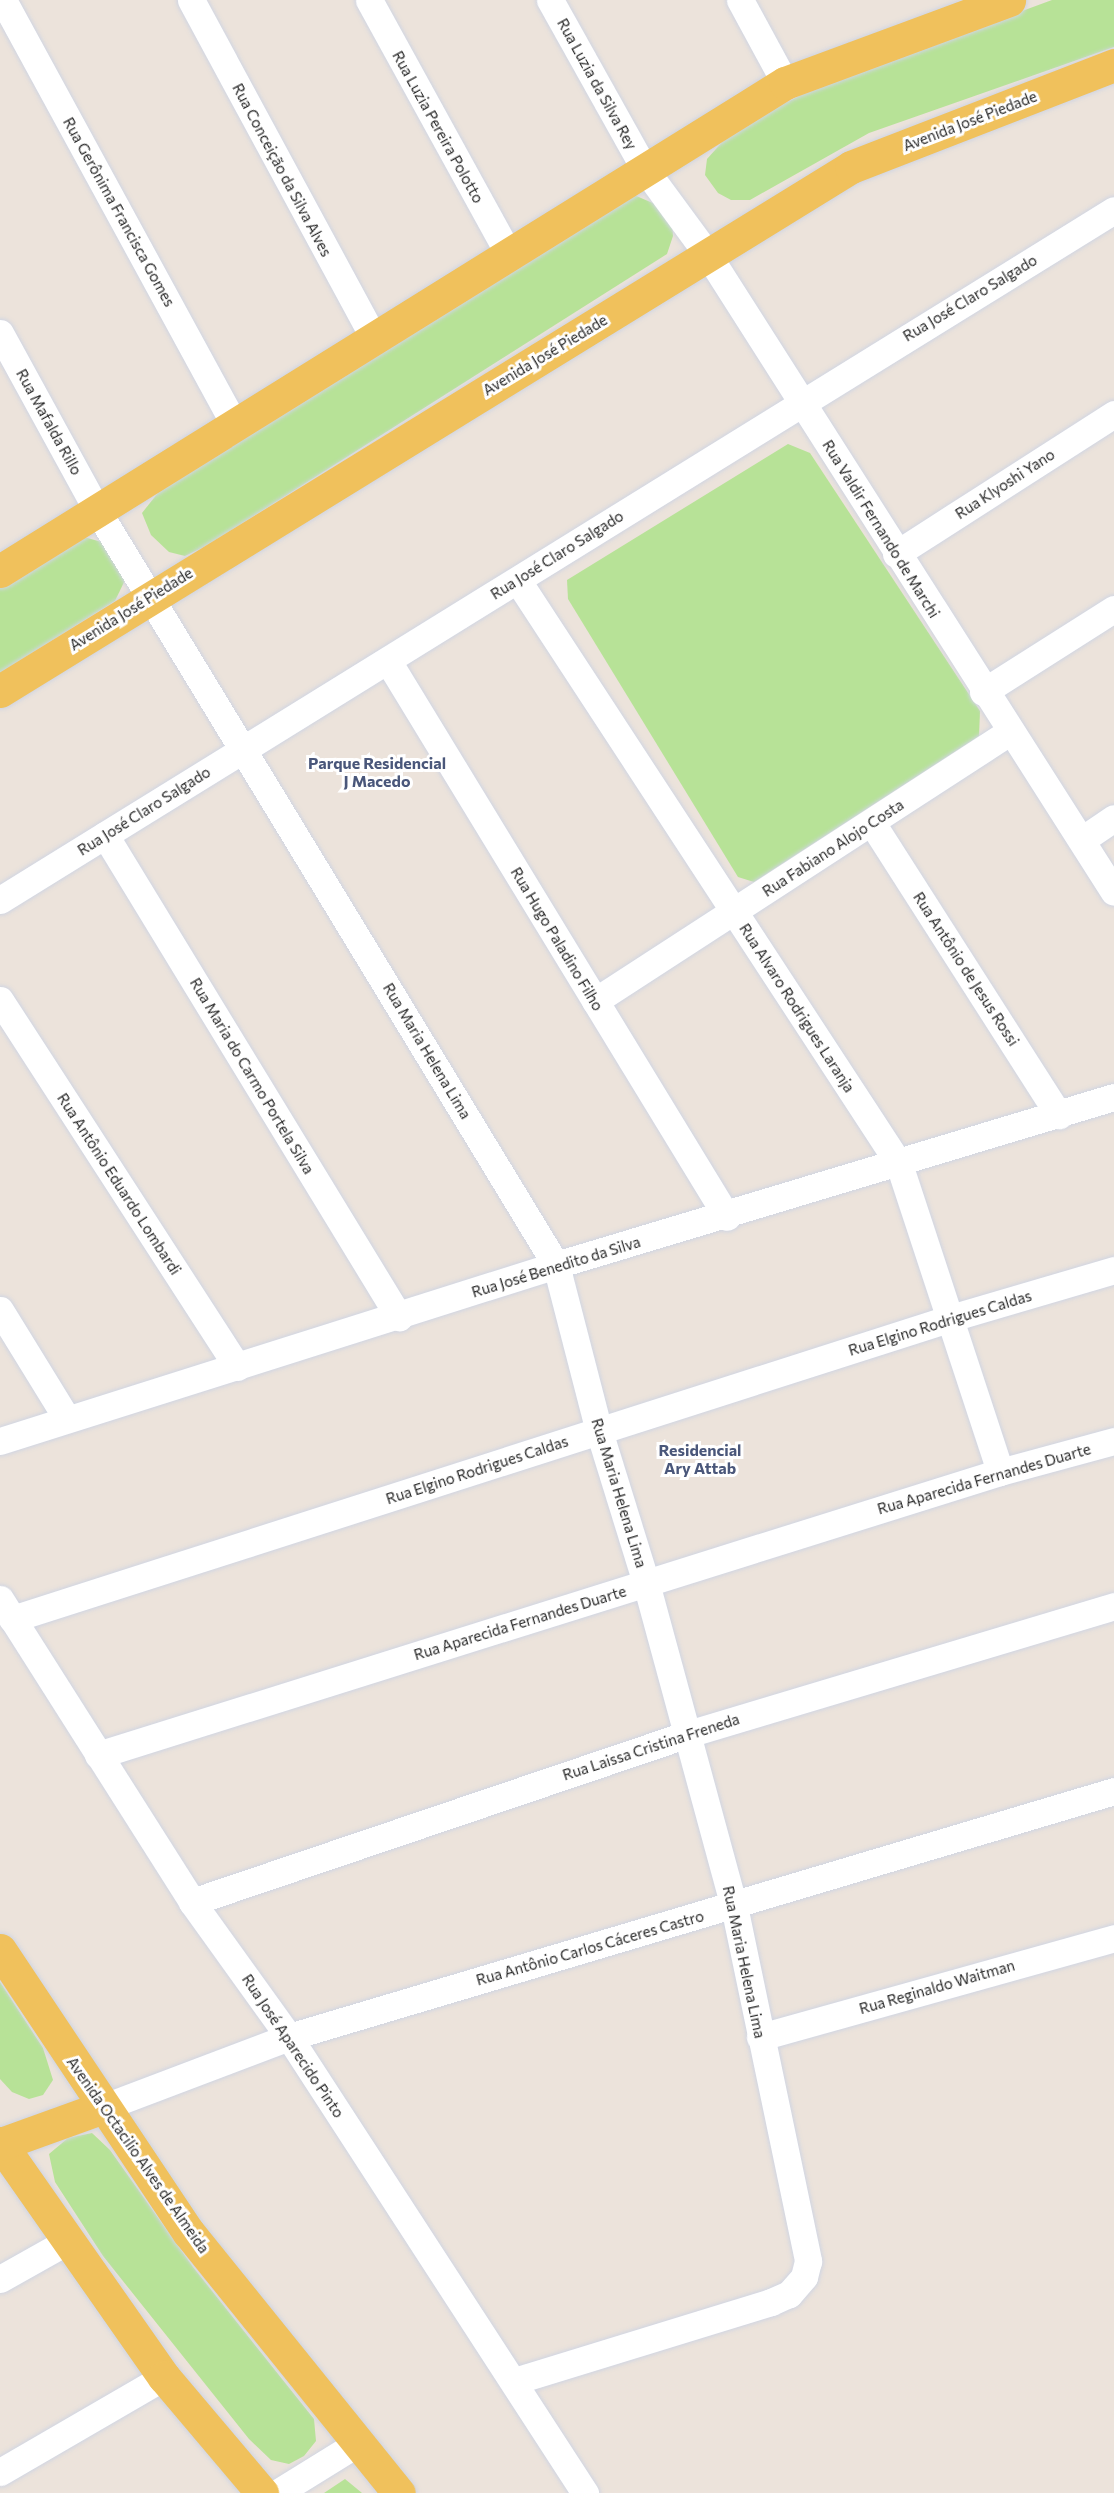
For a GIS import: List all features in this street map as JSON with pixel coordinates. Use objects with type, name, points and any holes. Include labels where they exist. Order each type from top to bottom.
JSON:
[{"type":"main road","points":[[0,571],[644,168],[784,83],[1009,0]]},
{"type":"main road","name":"Avenida José Piedade","points":[[0,691],[150,596],[851,167],[1114,64]]},
{"type":"main road","name":"Avenida Octacilio Alves de Almeida","points":[[0,1950],[189,2233],[399,2493]]},
{"type":"main road","points":[[104,2108],[0,2144],[66,2242],[164,2377],[262,2493]]},
{"type":"street","name":"Rua Gerônima Francisca Gomes","points":[[3,0],[235,425]]},
{"type":"street","name":"Rua Conceição da Silva Alves","points":[[191,0],[374,339]]},
{"type":"street","name":"Rua Luzia Pereira Polotto","points":[[369,0],[508,253]]},
{"type":"street","name":"Rua Luzia da Silva Rey","points":[[550,0],[644,168]]},
{"type":"street","points":[[740,0],[784,83]]},
{"type":"street","name":"Rua Valdir Fernando de Marchi","points":[[644,168],[708,255],[983,692],[1083,839],[1114,892]]},
{"type":"street","name":"Rua José Claro Salgado","points":[[0,900],[1114,210]]},
{"type":"street","name":"Rua Mafalda Rillo","points":[[0,333],[97,510]]},
{"type":"street","name":"Rua Klyoshi Yano","points":[[896,554],[1114,414]]},
{"type":"street","name":"Rua Maria Helena Lima","points":[[97,510],[245,749],[556,1265],[599,1431],[646,1583],[734,1906],[808,2261],[804,2277],[789,2294],[771,2302],[513,2381]]},
{"type":"street","name":"Rua Alvaro Rodrigues Laranja","points":[[518,581],[899,1164],[1000,1472]]},
{"type":"street","points":[[983,692],[1114,609]]},
{"type":"street","name":"Rua Hugo Paladino Filho","points":[[388,661],[727,1217]]},
{"type":"street","name":"Rua Fabiano Alojo Costa","points":[[595,1000],[872,824],[1009,732]]},
{"type":"street","points":[[1083,839],[1114,818]]},
{"type":"street","name":"Rua Antônio de Jesus Rossi","points":[[872,824],[1059,1115]]},
{"type":"street","name":"Rua Maria do Carmo Portela Silva","points":[[105,835],[399,1317]]},
{"type":"street","name":"Rua Antônio Eduardo Lombardi","points":[[0,1000],[237,1367]]},
{"type":"street","name":"Rua José Benedito da Silva","points":[[0,1441],[399,1317],[556,1265],[727,1217],[1114,1097]]},
{"type":"street","name":"Rua Elgino Rodrigues Caldas","points":[[6,1609],[599,1431],[951,1318],[1114,1270]]},
{"type":"street","points":[[0,1310],[67,1419]]},
{"type":"street","name":"Rua Aparecida Fernandes Duarte","points":[[98,1755],[1000,1472],[1114,1441]]},
{"type":"street","name":"Rua Laissa Cristina Freneda","points":[[192,1902],[688,1734],[1114,1606]]},
{"type":"street","name":"Rua José Aparecido Pinto","points":[[6,1609],[192,1902],[289,2037],[585,2493]]},
{"type":"street","name":"Rua Antônio Carlos Cáceres Castro","points":[[104,2108],[289,2037],[1114,1791]]},
{"type":"street","name":"Rua Reginaldo Waitman","points":[[760,2037],[1114,1938]]},
{"type":"street","points":[[0,2279],[66,2242]]},
{"type":"street","points":[[0,2472],[164,2377]]},
{"type":"street","points":[[278,2493],[358,2443]]},
{"type":"green space","points":[[1052,0],[1114,0],[1114,47],[869,133],[750,200],[731,200],[718,193],[705,175],[707,159],[732,131],[822,84]]},
{"type":"green space","points":[[634,195],[662,207],[672,219],[673,236],[667,254],[208,545],[185,556],[169,552],[151,535],[142,513],[161,489]]},
{"type":"green space","points":[[788,444],[810,453],[980,711],[979,736],[754,882],[738,877],[568,599],[567,580]]},
{"type":"green space","points":[[84,537],[105,543],[125,580],[115,601],[0,673],[0,586]]},
{"type":"green space","points":[[0,1982],[43,2048],[53,2080],[43,2095],[29,2099],[12,2092],[0,2079]]},
{"type":"green space","points":[[92,2133],[110,2150],[193,2267],[314,2419],[316,2441],[304,2456],[289,2464],[271,2460],[249,2439],[103,2256],[55,2182],[49,2154],[68,2138]]},
{"type":"green space","points":[[345,2479],[362,2493],[324,2493]]},
{"type":"district","name":"Parque Residencial J Macedo","points":[[377,772]]},
{"type":"district","name":"Residencial Ary Attab","points":[[700,1459]]}]
